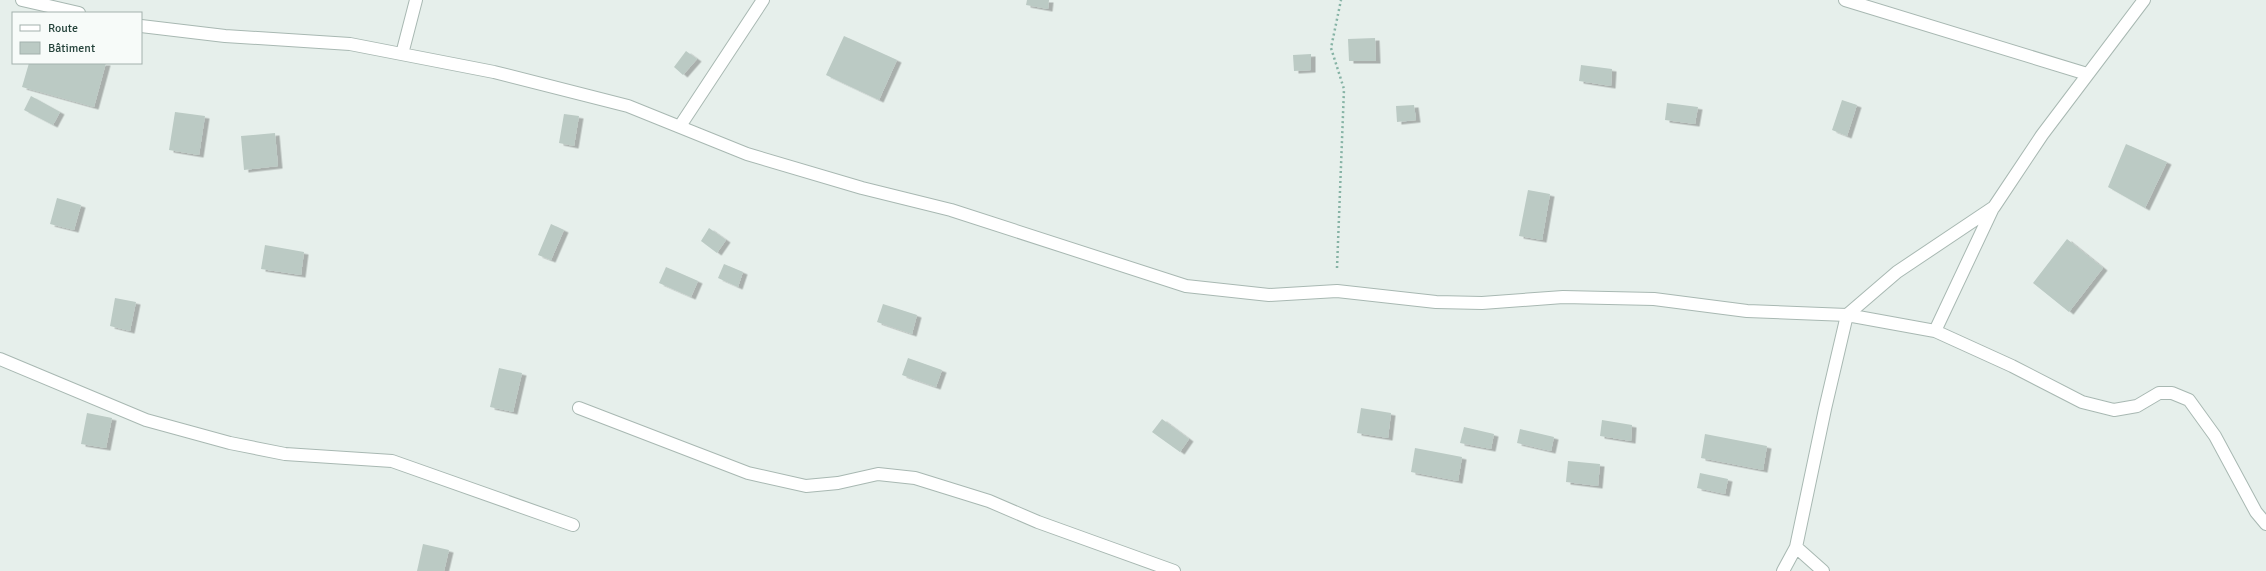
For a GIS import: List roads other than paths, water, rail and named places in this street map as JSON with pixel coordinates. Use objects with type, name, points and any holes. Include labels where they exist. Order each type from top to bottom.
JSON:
[{"type":"street","points":[[22,0],[75,12]]},
{"type":"street","points":[[402,54],[416,0]]},
{"type":"street","points":[[680,126],[763,0]]},
{"type":"street","points":[[1845,0],[2087,74]]},
{"type":"street","points":[[1936,331],[1994,207],[2087,74],[2144,0]]},
{"type":"street","points":[[142,26],[225,36],[350,44],[494,72],[628,106],[747,154],[862,188],[951,210],[1186,286],[1269,295],[1337,291],[1436,302],[1482,303],[1563,297],[1654,299],[1747,311],[1847,315],[1936,331],[2012,366],[2082,402],[2114,410],[2137,406],[2159,393],[2172,393],[2189,400],[2215,436],[2256,512],[2266,524]]},
{"type":"street","points":[[1783,571],[1796,547],[1825,409],[1847,315],[1897,272],[1994,207]]},
{"type":"street","points":[[0,359],[146,420],[230,443],[285,454],[392,461],[573,524]]},
{"type":"street","points":[[579,408],[748,473],[806,486],[838,483],[878,474],[915,478],[989,501],[1038,522],[1174,571]]},
{"type":"street","points":[[1796,547],[1823,571]]}]
